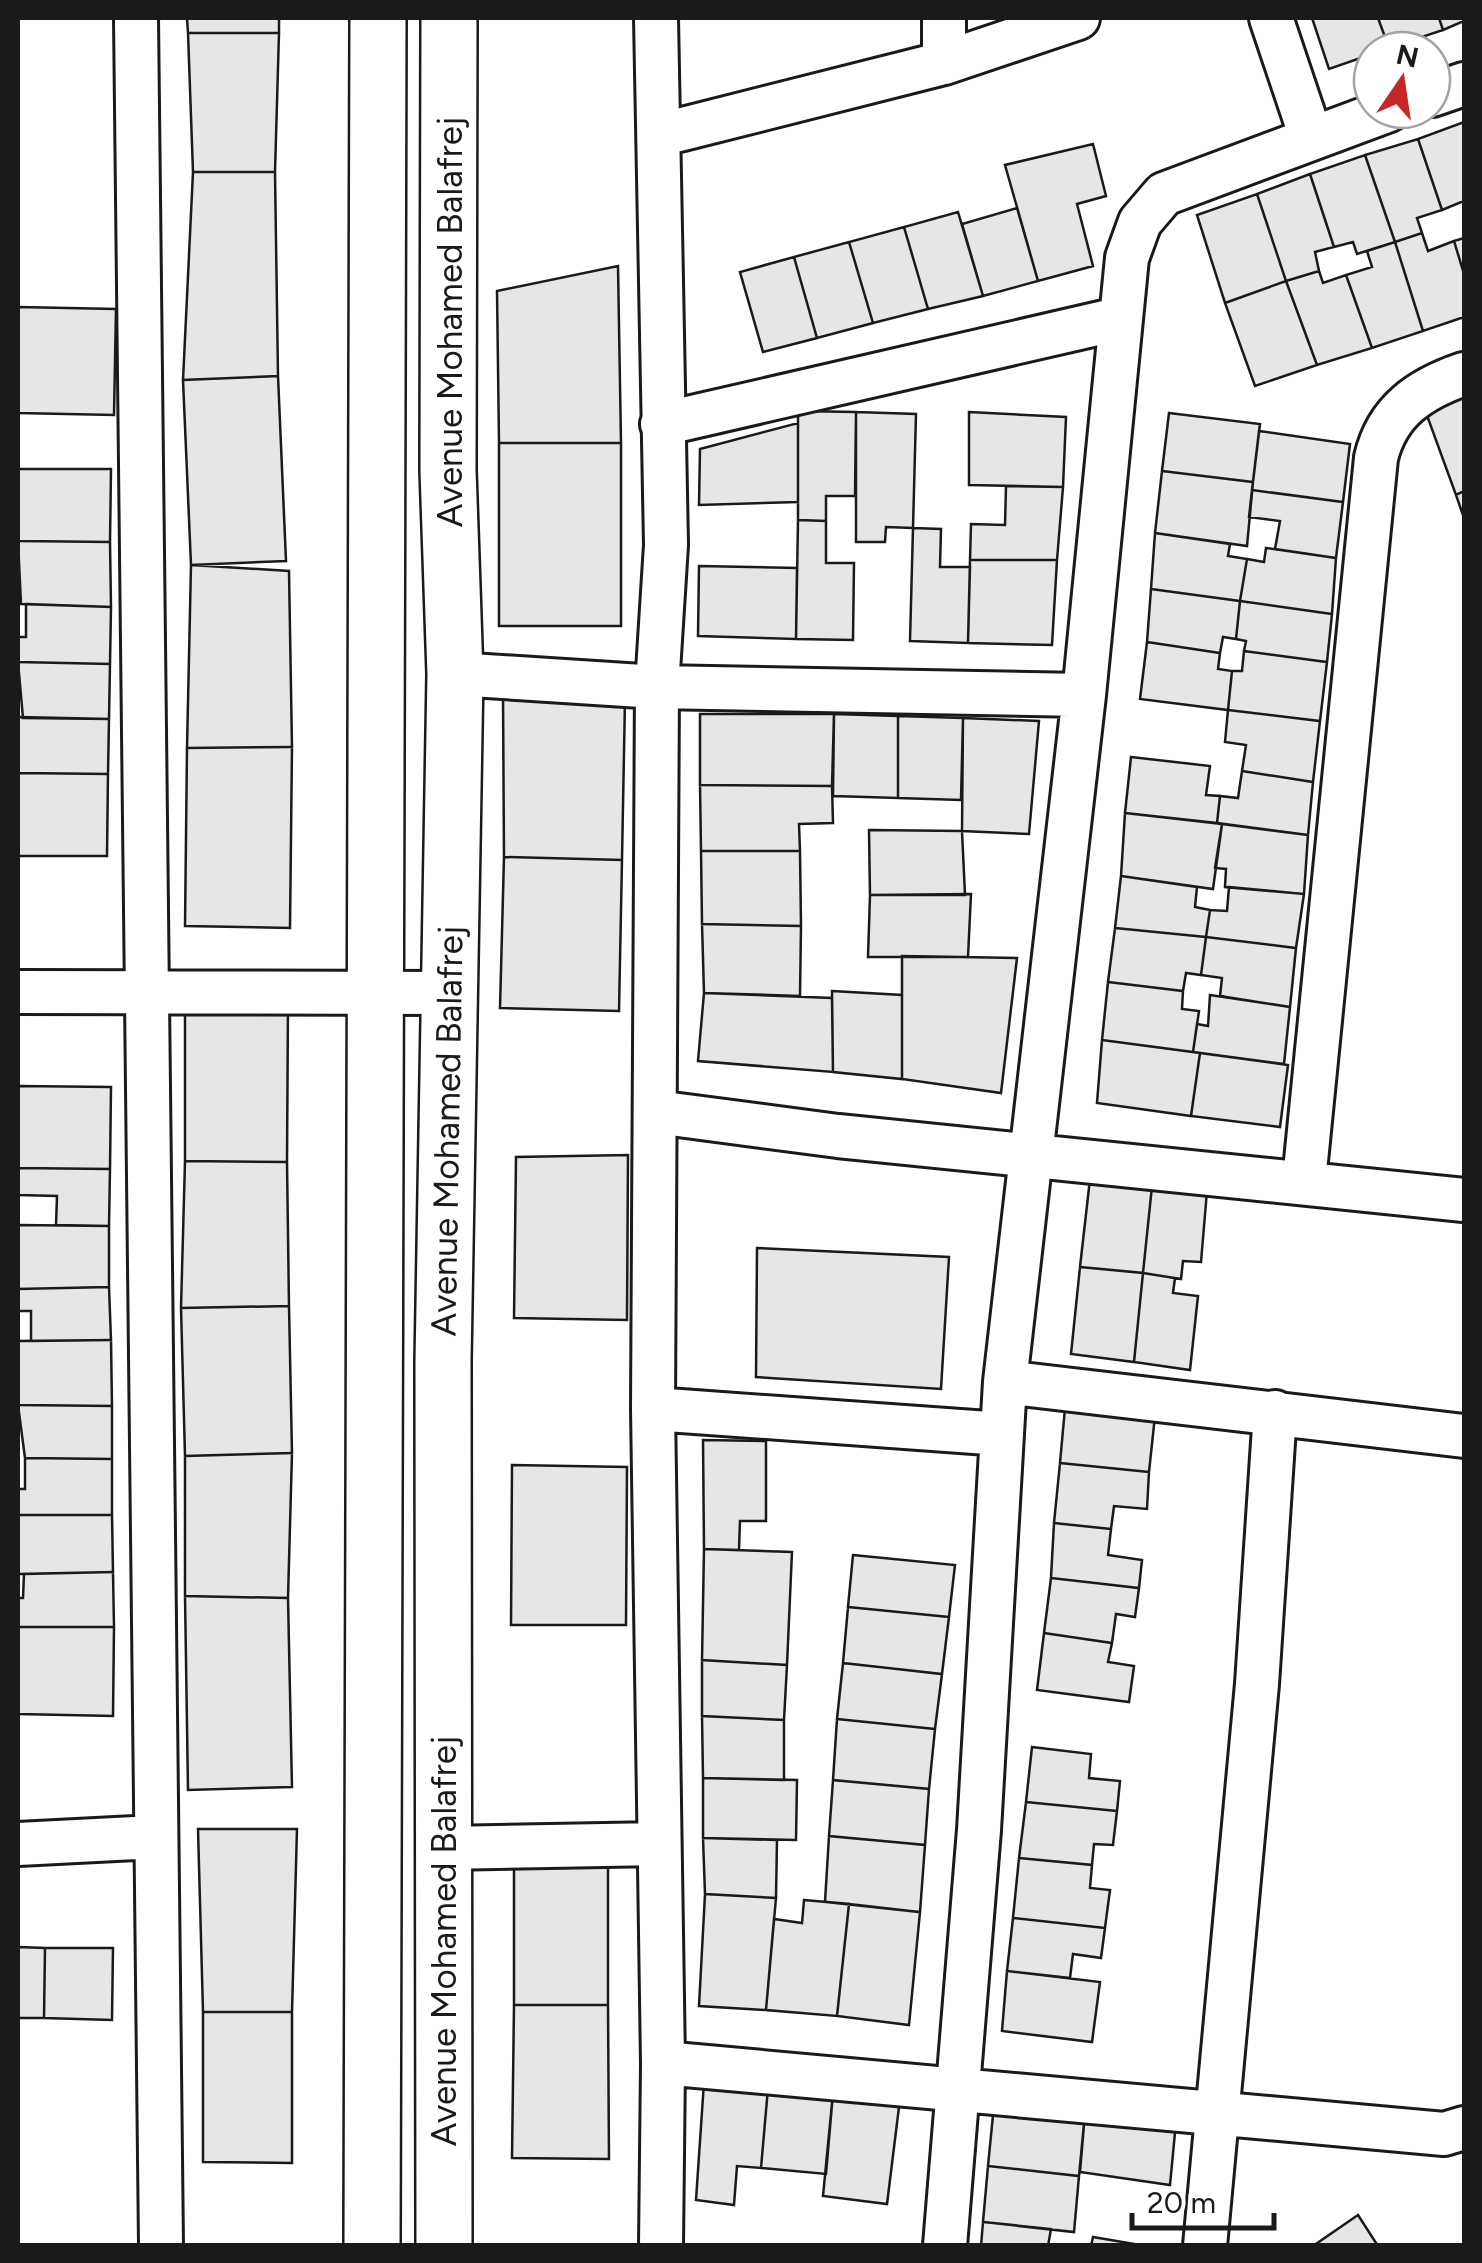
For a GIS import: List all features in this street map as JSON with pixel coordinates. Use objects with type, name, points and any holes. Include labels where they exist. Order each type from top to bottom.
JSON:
[{"type":"street","points":[[136,18],[161,2246]]},
{"type":"street","name":"Avenue Mohamed Balafrej","points":[[372,2246],[370,1807],[378,18]]},
{"type":"street","name":"Avenue Mohamed Balafrej","points":[[444,2246],[442,1362],[455,674],[448,470],[449,18]]},
{"type":"street","points":[[656,18],[666,546],[657,687],[653,1409],[663,2063],[661,2246]]},
{"type":"street","points":[[944,18],[944,63]]},
{"type":"street","points":[[659,135],[944,63],[1078,18]]},
{"type":"street","points":[[1271,18],[1312,138]]},
{"type":"street","points":[[946,2246],[960,2090],[1005,1382],[1084,696],[1118,319],[1132,236],[1150,206],[1184,184],[1352,123]]},
{"type":"street","points":[[662,424],[1118,319]]},
{"type":"street","points":[[1304,1181],[1376,458],[1387,424],[1400,410],[1420,393],[1464,374]]},
{"type":"street","points":[[455,674],[657,687],[1084,696]]},
{"type":"street","points":[[18,992],[450,993]]},
{"type":"street","points":[[656,1112],[1464,1200]]},
{"type":"street","points":[[1005,1382],[1464,1436]]},
{"type":"street","points":[[653,1409],[1002,1434]]},
{"type":"street","points":[[1205,2246],[1257,1684],[1276,1412]]},
{"type":"street","points":[[18,1844],[155,1837]]},
{"type":"street","points":[[444,1848],[659,1844]]},
{"type":"street","points":[[663,2063],[1217,2110],[1444,2134],[1464,2128]]},
{"type":"building","points":[[187,18],[279,18],[279,33],[188,33]]},
{"type":"building","points":[[1312,18],[1378,18],[1382,30],[1352,30],[1352,61],[1329,69]]},
{"type":"building","points":[[1378,18],[1439,18],[1443,30],[1382,30]]},
{"type":"building","points":[[1439,18],[1464,18],[1464,21],[1443,30]]},
{"type":"building","points":[[188,33],[279,33],[275,172],[193,172]]},
{"type":"building","points":[[1464,122],[1464,201],[1442,210],[1418,139],[1452,130]]},
{"type":"building","points":[[1418,139],[1442,210],[1417,218],[1422,233],[1395,242],[1365,155]]},
{"type":"building","points":[[1093,144],[1106,196],[1077,204],[1093,266],[1038,281],[1005,165]]},
{"type":"building","points":[[1365,155],[1395,242],[1357,254],[1353,242],[1334,247],[1310,174]]},
{"type":"building","points":[[193,172],[275,172],[278,376],[183,380]]},
{"type":"building","points":[[1310,174],[1334,247],[1315,252],[1319,271],[1286,281],[1257,194]]},
{"type":"building","points":[[1257,194],[1286,281],[1225,303],[1197,215]]},
{"type":"building","points":[[1017,208],[1038,281],[983,296],[962,224]]},
{"type":"building","points":[[958,212],[983,296],[928,309],[904,227]]},
{"type":"building","points":[[904,227],[928,309],[873,323],[849,242]]},
{"type":"building","points":[[1422,233],[1428,251],[1454,241],[1464,274],[1464,317],[1423,331],[1395,242]]},
{"type":"building","points":[[1464,238],[1464,274],[1454,241]]},
{"type":"building","points":[[849,242],[873,323],[817,338],[794,257]]},
{"type":"building","points":[[1395,242],[1423,331],[1372,348],[1346,275],[1372,267],[1367,251]]},
{"type":"building","points":[[794,257],[817,338],[763,352],[740,272]]},
{"type":"building","points":[[618,266],[621,443],[499,443],[497,291]]},
{"type":"building","points":[[1319,271],[1323,283],[1346,275],[1372,348],[1317,365],[1286,281]]},
{"type":"building","points":[[1286,281],[1317,365],[1255,386],[1225,303]]},
{"type":"building","points":[[18,307],[116,309],[114,415],[18,413]]},
{"type":"building","points":[[278,376],[286,561],[191,565],[183,380]]},
{"type":"building","points":[[1464,395],[1464,491],[1456,495],[1425,410]]},
{"type":"building","points":[[798,411],[856,412],[855,496],[826,496],[826,521],[798,520]]},
{"type":"building","points":[[856,412],[916,414],[913,528],[886,527],[885,542],[856,542]]},
{"type":"building","points":[[969,412],[1066,417],[1063,487],[969,485]]},
{"type":"building","points":[[1169,413],[1260,424],[1253,482],[1162,471]]},
{"type":"building","points":[[798,423],[798,502],[699,505],[700,449]]},
{"type":"building","points":[[1259,431],[1350,444],[1343,502],[1252,490]]},
{"type":"building","points":[[499,443],[621,443],[621,626],[499,626]]},
{"type":"building","points":[[18,469],[111,469],[110,542],[18,541]]},
{"type":"building","points":[[1162,471],[1253,482],[1247,546],[1155,533]]},
{"type":"building","points":[[1006,486],[1063,487],[1057,560],[970,560],[971,524],[1005,525]]},
{"type":"building","points":[[1252,490],[1343,502],[1336,558],[1275,549],[1280,521],[1249,517]]},
{"type":"building","points":[[1464,491],[1464,518],[1456,495]]},
{"type":"building","points":[[798,520],[826,521],[826,563],[854,563],[853,640],[796,639]]},
{"type":"building","points":[[913,528],[941,529],[940,567],[970,567],[968,643],[910,641]]},
{"type":"building","points":[[1155,533],[1230,544],[1228,556],[1247,559],[1240,601],[1151,589]]},
{"type":"building","points":[[18,541],[110,542],[111,607],[21,604]]},
{"type":"building","points":[[1266,548],[1336,558],[1332,614],[1240,601],[1247,559],[1264,562]]},
{"type":"building","points":[[970,560],[1057,560],[1052,645],[968,643]]},
{"type":"building","points":[[191,565],[289,571],[292,747],[187,748]]},
{"type":"building","points":[[699,566],[797,568],[796,639],[698,636]]},
{"type":"building","points":[[1151,589],[1240,601],[1236,639],[1223,637],[1220,653],[1147,642]]},
{"type":"building","points":[[1240,601],[1332,614],[1327,662],[1244,651],[1246,641],[1236,639]]},
{"type":"building","points":[[26,604],[111,607],[110,664],[18,662],[18,637],[26,637]]},
{"type":"building","points":[[1147,642],[1220,653],[1218,669],[1232,671],[1228,710],[1140,699]]},
{"type":"building","points":[[1244,651],[1327,662],[1320,721],[1228,710],[1232,671],[1242,671]]},
{"type":"building","points":[[18,662],[110,664],[109,719],[23,718]]},
{"type":"building","points":[[503,696],[625,699],[622,860],[504,857]]},
{"type":"building","points":[[1228,710],[1320,721],[1313,782],[1242,771],[1246,745],[1225,742]]},
{"type":"building","points":[[700,714],[834,714],[832,786],[700,785]]},
{"type":"building","points":[[834,714],[898,716],[898,798],[833,796]]},
{"type":"building","points":[[898,716],[963,718],[961,800],[898,798]]},
{"type":"building","points":[[18,717],[109,719],[108,774],[18,773]]},
{"type":"building","points":[[963,718],[1039,721],[1029,834],[962,831]]},
{"type":"building","points":[[292,747],[290,928],[185,926],[187,748]]},
{"type":"building","points":[[1131,757],[1210,766],[1206,795],[1220,796],[1217,823],[1125,813]]},
{"type":"building","points":[[1242,771],[1313,782],[1308,835],[1217,823],[1220,796],[1238,798]]},
{"type":"building","points":[[18,773],[108,774],[107,856],[18,856]]},
{"type":"building","points":[[700,785],[832,786],[833,823],[799,824],[800,851],[701,851]]},
{"type":"building","points":[[1125,813],[1222,824],[1213,889],[1121,876]]},
{"type":"building","points":[[1222,824],[1308,835],[1304,894],[1225,887],[1226,869],[1215,868]]},
{"type":"building","points":[[869,830],[962,831],[965,895],[870,895]]},
{"type":"building","points":[[701,851],[800,851],[801,926],[702,924]]},
{"type":"building","points":[[504,857],[622,860],[619,1011],[500,1008]]},
{"type":"building","points":[[1121,876],[1197,887],[1195,907],[1210,910],[1206,937],[1115,928]]},
{"type":"building","points":[[1229,887],[1304,894],[1296,948],[1206,937],[1210,910],[1227,911]]},
{"type":"building","points":[[971,894],[968,957],[868,957],[870,895]]},
{"type":"building","points":[[702,924],[801,926],[800,996],[704,993]]},
{"type":"building","points":[[1115,928],[1206,937],[1201,975],[1186,973],[1183,991],[1108,982]]},
{"type":"building","points":[[1206,937],[1296,948],[1290,1007],[1220,996],[1222,978],[1201,975]]},
{"type":"building","points":[[902,956],[1017,958],[1001,1093],[902,1079]]},
{"type":"building","points":[[1108,982],[1183,991],[1182,1009],[1199,1011],[1193,1052],[1102,1040]]},
{"type":"building","points":[[832,991],[902,995],[902,1079],[833,1072]]},
{"type":"building","points":[[704,993],[832,998],[833,1072],[698,1061]]},
{"type":"building","points":[[1210,995],[1290,1007],[1284,1064],[1193,1052],[1197,1024],[1208,1026]]},
{"type":"building","points":[[185,1002],[288,1003],[287,1162],[185,1161]]},
{"type":"building","points":[[1102,1040],[1200,1053],[1191,1116],[1097,1103]]},
{"type":"building","points":[[1200,1053],[1288,1065],[1280,1127],[1191,1116]]},
{"type":"building","points":[[18,1086],[111,1087],[110,1169],[18,1168]]},
{"type":"building","points":[[628,1155],[627,1320],[514,1318],[516,1157]]},
{"type":"building","points":[[185,1161],[287,1162],[289,1306],[181,1308]]},
{"type":"building","points":[[18,1168],[110,1169],[109,1226],[56,1225],[57,1196],[18,1195]]},
{"type":"building","points":[[1090,1179],[1152,1186],[1143,1273],[1080,1267]]},
{"type":"building","points":[[1152,1186],[1207,1191],[1201,1262],[1183,1261],[1181,1279],[1143,1273]]},
{"type":"building","points":[[18,1225],[109,1226],[109,1287],[18,1289]]},
{"type":"building","points":[[757,1248],[949,1257],[941,1389],[756,1377]]},
{"type":"building","points":[[1080,1267],[1143,1273],[1134,1362],[1071,1354]]},
{"type":"building","points":[[1143,1273],[1175,1278],[1173,1293],[1198,1296],[1190,1370],[1134,1362]]},
{"type":"building","points":[[109,1287],[111,1340],[31,1341],[31,1311],[18,1311],[18,1289]]},
{"type":"building","points":[[289,1306],[292,1453],[185,1456],[181,1308]]},
{"type":"building","points":[[111,1340],[112,1406],[18,1405],[18,1341]]},
{"type":"building","points":[[18,1405],[112,1406],[112,1459],[25,1458]]},
{"type":"building","points":[[1065,1408],[1155,1416],[1149,1472],[1060,1463]]},
{"type":"building","points":[[703,1440],[766,1441],[766,1521],[740,1521],[739,1550],[704,1549]]},
{"type":"building","points":[[292,1453],[288,1598],[185,1596],[185,1456]]},
{"type":"building","points":[[25,1458],[112,1459],[112,1515],[18,1515],[18,1489],[25,1489]]},
{"type":"building","points":[[1060,1463],[1149,1472],[1147,1509],[1114,1506],[1111,1529],[1054,1523]]},
{"type":"building","points":[[512,1465],[627,1467],[626,1625],[511,1625]]},
{"type":"building","points":[[18,1515],[112,1515],[113,1572],[18,1574]]},
{"type":"building","points":[[1054,1523],[1111,1529],[1108,1555],[1142,1560],[1139,1588],[1051,1578]]},
{"type":"building","points":[[704,1549],[792,1552],[787,1665],[702,1660]]},
{"type":"building","points":[[853,1555],[955,1565],[949,1617],[848,1607]]},
{"type":"building","points":[[113,1572],[114,1627],[18,1627],[18,1598],[23,1598],[24,1574]]},
{"type":"building","points":[[1051,1578],[1139,1588],[1135,1617],[1116,1614],[1112,1643],[1044,1633]]},
{"type":"building","points":[[185,1596],[288,1598],[292,1787],[188,1790]]},
{"type":"building","points":[[848,1607],[949,1617],[942,1674],[843,1663]]},
{"type":"building","points":[[18,1627],[114,1627],[113,1716],[18,1714]]},
{"type":"building","points":[[1044,1633],[1112,1643],[1108,1662],[1134,1666],[1129,1702],[1037,1690]]},
{"type":"building","points":[[702,1660],[787,1665],[784,1720],[702,1716]]},
{"type":"building","points":[[843,1663],[942,1674],[935,1729],[837,1719]]},
{"type":"building","points":[[702,1716],[784,1720],[784,1780],[703,1778]]},
{"type":"building","points":[[837,1719],[935,1729],[929,1789],[833,1780]]},
{"type":"building","points":[[1032,1747],[1091,1754],[1089,1778],[1120,1781],[1117,1811],[1026,1802]]},
{"type":"building","points":[[703,1778],[797,1780],[796,1840],[703,1838]]},
{"type":"building","points":[[833,1780],[929,1789],[925,1845],[829,1836]]},
{"type":"building","points":[[1026,1802],[1117,1811],[1113,1845],[1094,1844],[1092,1865],[1019,1858]]},
{"type":"building","points":[[198,1829],[297,1829],[292,2012],[203,2012]]},
{"type":"building","points":[[829,1836],[925,1845],[920,1912],[825,1902]]},
{"type":"building","points":[[703,1838],[777,1840],[776,1898],[705,1894]]},
{"type":"building","points":[[1019,1858],[1092,1865],[1090,1888],[1110,1890],[1105,1928],[1013,1918]]},
{"type":"building","points":[[514,1862],[608,1862],[608,2005],[514,2005]]},
{"type":"building","points":[[705,1894],[776,1898],[766,2010],[699,2006]]},
{"type":"building","points":[[804,1900],[849,1904],[837,2016],[766,2010],[774,1919],[802,1923]]},
{"type":"building","points":[[849,1904],[920,1912],[909,2025],[837,2016]]},
{"type":"building","points":[[1013,1918],[1105,1928],[1101,1958],[1073,1954],[1070,1978],[1007,1971]]},
{"type":"building","points":[[18,1947],[45,1948],[44,2018],[18,2018]]},
{"type":"building","points":[[45,1948],[113,1948],[112,2020],[44,2018]]},
{"type":"building","points":[[1007,1971],[1100,1982],[1092,2042],[1002,2031]]},
{"type":"building","points":[[514,2005],[608,2005],[609,2159],[512,2158]]},
{"type":"building","points":[[203,2012],[292,2012],[292,2163],[203,2162]]},
{"type":"building","points":[[704,2082],[768,2088],[761,2168],[737,2166],[734,2205],[696,2200]]},
{"type":"building","points":[[768,2088],[833,2093],[826,2174],[761,2168]]},
{"type":"building","points":[[833,2093],[900,2099],[887,2204],[823,2196]]},
{"type":"building","points":[[994,2105],[1085,2113],[1079,2176],[988,2166]]},
{"type":"building","points":[[1085,2113],[1176,2122],[1170,2185],[1080,2172]]},
{"type":"building","points":[[988,2166],[1079,2176],[1074,2232],[983,2222]]},
{"type":"building","points":[[1358,2215],[1378,2246],[1313,2246]]},
{"type":"building","points":[[983,2222],[1051,2229],[1048,2246],[981,2246]]},
{"type":"building","points":[[1093,2237],[1146,2246],[1091,2246]]}]
